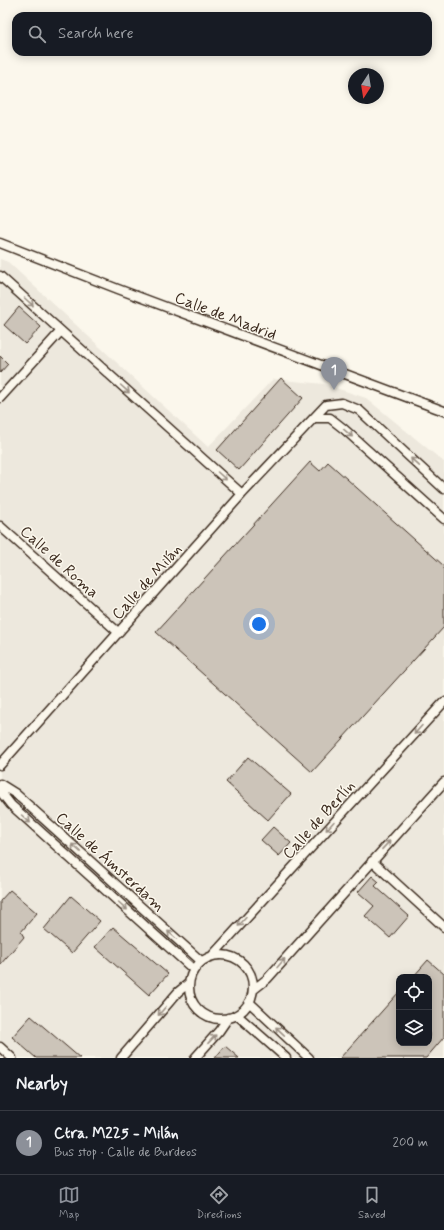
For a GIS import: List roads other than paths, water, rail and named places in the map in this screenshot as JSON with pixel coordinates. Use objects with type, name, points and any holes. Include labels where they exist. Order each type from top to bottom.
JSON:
[{"type":"street","name":"Calle de Madrid","points":[[0,243],[125,292],[444,411]]},
{"type":"street","points":[[0,276],[242,494]]},
{"type":"street","points":[[0,398],[61,331]]},
{"type":"street","name":"Calle de Milán","points":[[0,765],[242,494],[326,405],[342,403],[359,410],[444,489]]},
{"type":"street","points":[[314,418],[330,418],[444,519]]},
{"type":"street","name":"Calle de Roma","points":[[0,526],[119,633]]},
{"type":"street","name":"Calle de Berlín","points":[[212,956],[444,702]]},
{"type":"street","points":[[253,990],[267,979],[372,860],[444,782]]},
{"type":"street","name":"Calle de Ámsterdam","points":[[0,784],[16,794],[201,962]]},
{"type":"street","name":"Calle de Ámsterdam","points":[[0,791],[11,805],[194,970]]},
{"type":"street","points":[[372,860],[444,927]]},
{"type":"street","points":[[222,955],[233,957],[242,962],[250,975],[253,990],[249,1002],[237,1015],[218,1019],[208,1017],[199,1011],[191,998],[189,983],[194,970],[201,962],[212,956],[222,955]]},
{"type":"street","points":[[121,1058],[178,992],[189,983]]},
{"type":"street","points":[[249,1002],[309,1058]]},
{"type":"street","points":[[237,1015],[286,1058]]},
{"type":"street","points":[[195,1058],[219,1031],[228,1018]]},
{"type":"street","points":[[0,1047],[12,1058]]},
{"type":"place","name":"Ctra. M225 - Milán","points":[[334,390]]}]
